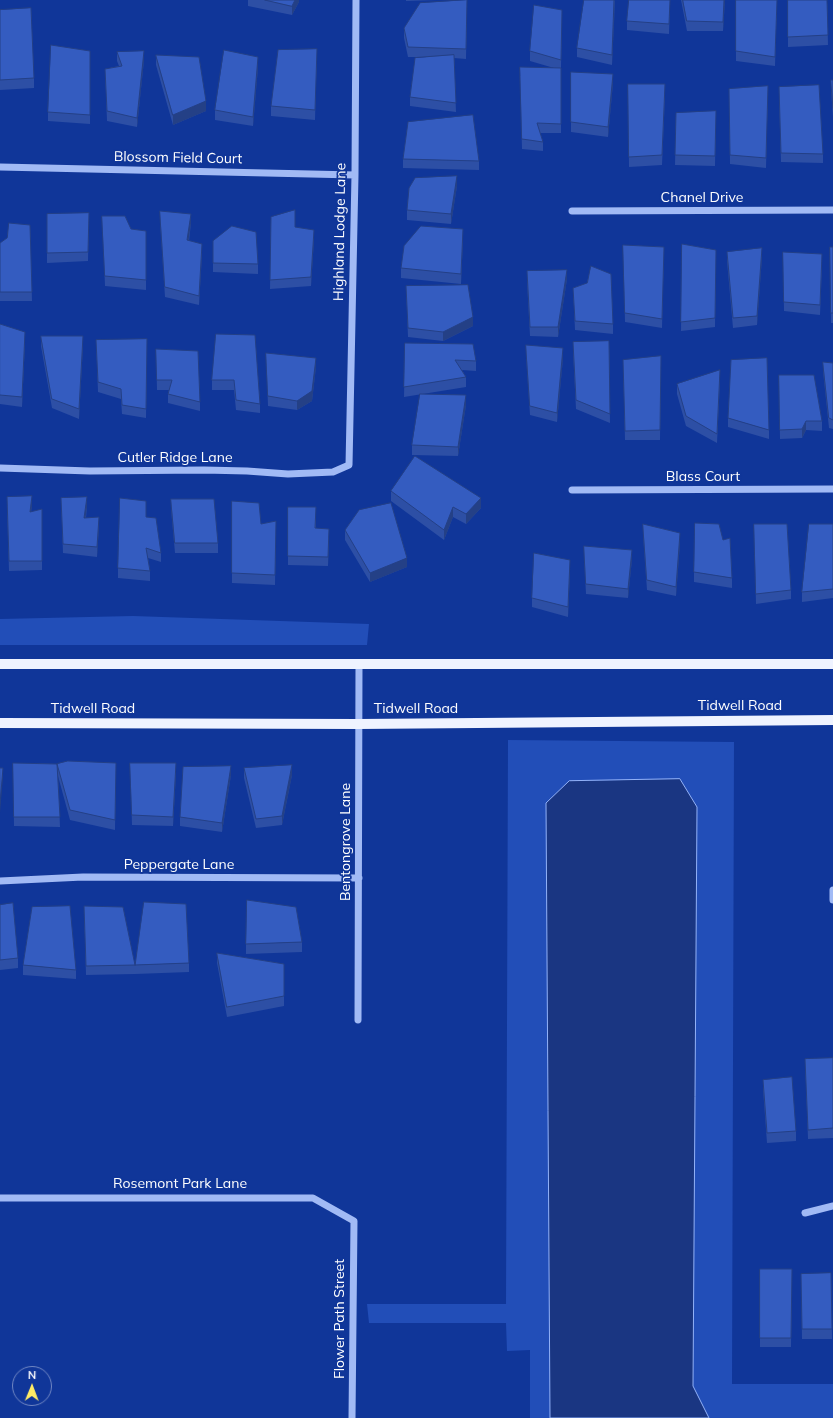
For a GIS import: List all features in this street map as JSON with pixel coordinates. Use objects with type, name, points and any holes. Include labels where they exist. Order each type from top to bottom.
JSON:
[{"type":"main road","points":[[0,664],[833,664]]},
{"type":"main road","name":"Tidwell Road","points":[[0,723],[359,724],[833,720]]},
{"type":"street","name":"Highland Lodge Lane","points":[[348,465],[355,175],[356,0]]},
{"type":"street","name":"Blossom Field Court","points":[[0,167],[355,175]]},
{"type":"street","name":"Chanel Drive","points":[[572,211],[833,210]]},
{"type":"street","name":"Cutler Ridge Lane","points":[[0,468],[90,471],[204,470],[288,474],[333,472],[348,465]]},
{"type":"street","name":"Blass Court","points":[[572,490],[833,489]]},
{"type":"street","name":"Bentongrove Lane","points":[[358,1020],[359,664]]},
{"type":"street","name":"Peppergate Lane","points":[[0,881],[83,877],[359,878]]},
{"type":"street","points":[[833,890],[833,900]]},
{"type":"street","name":"Rosemont Park Lane","points":[[0,1198],[313,1198],[354,1221]]},
{"type":"street","points":[[806,1213],[833,1206]]},
{"type":"street","name":"Flower Path Street","points":[[352,1418],[354,1221]]},
{"type":"shaded area","points":[[133,616],[369,624],[367,645],[0,645],[0,619]]},
{"type":"shaded area","points":[[508,740],[734,742],[732,1384],[833,1384],[833,1418],[530,1418],[530,1350],[507,1351],[506,1323],[369,1323],[367,1304],[506,1304]]},
{"type":"shaded area","points":[[680,779],[697,807],[693,1386],[709,1418],[550,1418],[546,803],[569,781]]},
{"type":"building","points":[[265,0],[295,0],[292,6]]},
{"type":"building","points":[[467,0],[466,49],[408,47],[404,28],[420,3]]},
{"type":"building","points":[[584,0],[614,0],[612,55],[577,48]]},
{"type":"building","points":[[629,0],[670,0],[669,24],[627,21]]},
{"type":"building","points":[[683,0],[724,0],[723,22],[687,21]]},
{"type":"building","points":[[736,0],[777,0],[775,57],[736,51]]},
{"type":"building","points":[[788,0],[827,0],[828,35],[788,37]]},
{"type":"building","points":[[534,5],[562,10],[561,60],[530,51]]},
{"type":"building","points":[[31,8],[34,78],[0,80],[0,10]]},
{"type":"building","points":[[51,45],[90,51],[90,115],[48,112]]},
{"type":"building","points":[[317,49],[315,110],[271,106],[278,50]]},
{"type":"building","points":[[224,50],[258,57],[253,117],[215,110]]},
{"type":"building","points":[[144,51],[137,118],[107,111],[105,69],[122,66],[117,52]]},
{"type":"building","points":[[156,55],[199,57],[206,101],[173,115]]},
{"type":"building","points":[[454,55],[456,103],[410,97],[415,58]]},
{"type":"building","points":[[520,67],[561,68],[561,124],[537,123],[543,142],[522,139]]},
{"type":"building","points":[[571,72],[613,74],[608,127],[571,122]]},
{"type":"building","points":[[831,80],[833,80],[833,108]]},
{"type":"building","points":[[628,84],[665,84],[662,155],[629,157]]},
{"type":"building","points":[[819,85],[823,154],[781,153],[779,87]]},
{"type":"building","points":[[768,86],[766,158],[730,155],[729,89]]},
{"type":"building","points":[[716,111],[715,156],[675,155],[676,113]]},
{"type":"building","points":[[473,115],[479,161],[403,159],[408,122]]},
{"type":"building","points":[[457,176],[451,214],[407,210],[409,188],[415,178]]},
{"type":"building","points":[[295,210],[295,227],[314,230],[311,277],[270,280],[271,217]]},
{"type":"building","points":[[160,211],[191,214],[187,240],[202,244],[199,296],[165,287]]},
{"type":"building","points":[[89,213],[88,252],[47,253],[47,214]]},
{"type":"building","points":[[102,216],[125,216],[131,229],[146,231],[146,280],[105,276]]},
{"type":"building","points":[[9,223],[30,225],[32,292],[0,292],[0,243],[7,238]]},
{"type":"building","points":[[232,226],[256,232],[258,264],[213,263],[213,241]]},
{"type":"building","points":[[421,226],[463,229],[461,274],[401,268],[404,246]]},
{"type":"building","points":[[682,244],[716,250],[715,318],[681,322]]},
{"type":"building","points":[[623,245],[664,247],[662,319],[625,313]]},
{"type":"building","points":[[830,247],[833,247],[833,313],[831,313]]},
{"type":"building","points":[[762,248],[757,316],[733,318],[727,252]]},
{"type":"building","points":[[783,252],[822,254],[820,305],[784,302]]},
{"type":"building","points":[[591,266],[611,274],[613,324],[575,321],[573,288],[587,283]]},
{"type":"building","points":[[567,270],[558,327],[530,327],[527,271]]},
{"type":"building","points":[[468,285],[473,317],[443,332],[408,328],[406,286]]},
{"type":"building","points":[[0,324],[25,332],[22,397],[0,395]]},
{"type":"building","points":[[216,334],[255,335],[260,404],[236,400],[234,380],[212,380]]},
{"type":"building","points":[[41,336],[83,336],[79,409],[52,399]]},
{"type":"building","points":[[147,339],[146,409],[122,405],[121,389],[98,382],[96,340]]},
{"type":"building","points":[[609,341],[610,414],[576,400],[573,342]]},
{"type":"building","points":[[405,343],[473,344],[476,361],[455,360],[466,377],[404,387]]},
{"type":"building","points":[[526,345],[563,348],[557,413],[530,406]]},
{"type":"building","points":[[156,349],[198,351],[200,402],[168,394],[172,380],[157,380]]},
{"type":"building","points":[[266,353],[316,358],[312,391],[297,401],[268,396]]},
{"type":"building","points":[[661,356],[660,430],[625,431],[623,360]]},
{"type":"building","points":[[767,358],[769,430],[728,418],[731,360]]},
{"type":"building","points":[[823,362],[833,363],[833,420],[829,418]]},
{"type":"building","points":[[720,370],[717,434],[686,416],[677,384]]},
{"type":"building","points":[[779,375],[814,375],[822,421],[806,421],[802,429],[780,430]]},
{"type":"building","points":[[420,394],[466,395],[458,447],[412,445]]},
{"type":"building","points":[[415,456],[481,498],[466,514],[453,507],[444,530],[391,491]]},
{"type":"building","points":[[32,496],[30,512],[42,509],[42,561],[9,561],[7,497]]},
{"type":"building","points":[[87,497],[84,518],[99,517],[97,547],[63,544],[61,498]]},
{"type":"building","points":[[120,498],[146,501],[146,517],[156,518],[161,553],[146,548],[150,571],[118,568]]},
{"type":"building","points":[[171,499],[214,499],[218,543],[175,543]]},
{"type":"building","points":[[232,501],[259,503],[261,524],[276,521],[275,575],[232,573]]},
{"type":"building","points":[[391,503],[407,558],[370,573],[345,530],[359,510]]},
{"type":"building","points":[[288,507],[316,507],[315,528],[329,529],[328,557],[288,556]]},
{"type":"building","points":[[695,523],[719,524],[723,540],[730,538],[732,578],[694,572]]},
{"type":"building","points":[[643,524],[680,533],[676,587],[647,580]]},
{"type":"building","points":[[754,524],[787,524],[791,590],[756,594]]},
{"type":"building","points":[[809,524],[833,524],[833,589],[802,592]]},
{"type":"building","points":[[584,546],[632,550],[628,589],[586,584]]},
{"type":"building","points":[[534,553],[570,560],[568,607],[532,598]]},
{"type":"building","points":[[68,761],[116,763],[115,820],[70,810],[57,764]]},
{"type":"building","points":[[13,763],[57,764],[60,817],[14,817]]},
{"type":"building","points":[[130,763],[176,763],[173,817],[132,815]]},
{"type":"building","points":[[292,765],[282,816],[256,819],[244,768]]},
{"type":"building","points":[[231,766],[222,823],[180,817],[183,767]]},
{"type":"building","points":[[0,768],[3,768],[0,804]]},
{"type":"building","points":[[247,900],[296,907],[302,942],[246,944]]},
{"type":"building","points":[[144,902],[186,904],[189,963],[135,965]]},
{"type":"building","points":[[13,903],[18,958],[0,960],[0,905]]},
{"type":"building","points":[[70,906],[76,970],[23,965],[32,907]]},
{"type":"building","points":[[84,906],[123,907],[135,965],[86,966]]},
{"type":"building","points":[[217,953],[284,964],[284,996],[227,1007]]},
{"type":"building","points":[[833,1058],[833,1128],[808,1130],[805,1059]]},
{"type":"building","points":[[792,1077],[796,1131],[767,1133],[763,1080]]},
{"type":"building","points":[[760,1269],[792,1269],[791,1338],[760,1338]]},
{"type":"building","points":[[831,1273],[832,1329],[802,1329],[801,1274]]}]
